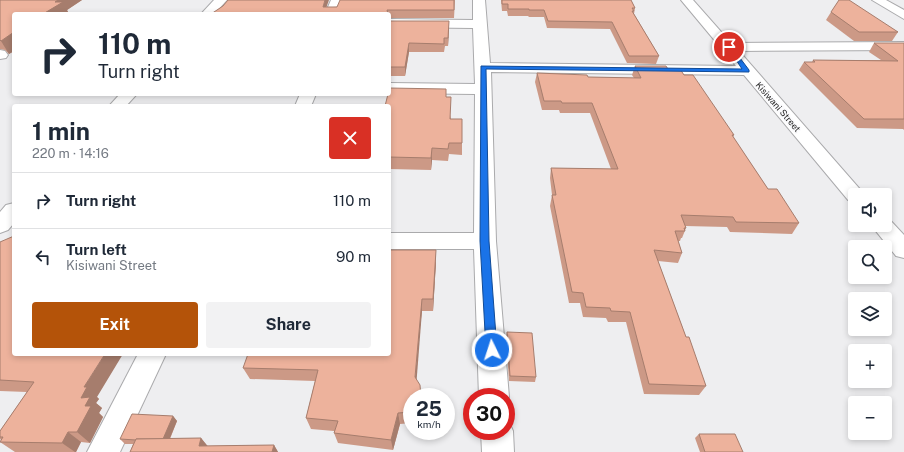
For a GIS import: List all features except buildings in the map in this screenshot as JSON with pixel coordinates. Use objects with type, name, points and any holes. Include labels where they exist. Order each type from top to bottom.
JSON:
[{"type":"street","points":[[209,12],[220,0]]},
{"type":"street","points":[[332,12],[337,0]]},
{"type":"street","points":[[479,0],[479,24],[483,67],[485,241],[493,388]]},
{"type":"street","name":"Kisiwani Street","points":[[687,0],[849,188]]},
{"type":"street","points":[[878,0],[904,15]]},
{"type":"street","points":[[391,23],[479,24]]},
{"type":"street","points":[[729,47],[904,46]]},
{"type":"street","points":[[483,67],[747,71]]},
{"type":"street","points":[[391,88],[483,89]]},
{"type":"street","points":[[119,104],[127,96]]},
{"type":"street","points":[[0,225],[12,212]]},
{"type":"street","points":[[888,232],[904,250]]},
{"type":"street","points":[[0,234],[12,234]]},
{"type":"street","points":[[391,241],[485,241]]},
{"type":"street","points":[[104,452],[151,356]]},
{"type":"street","points":[[497,440],[498,452]]},
{"type":"route","points":[[492,350],[485,241],[483,67],[747,71],[729,47]]}]
